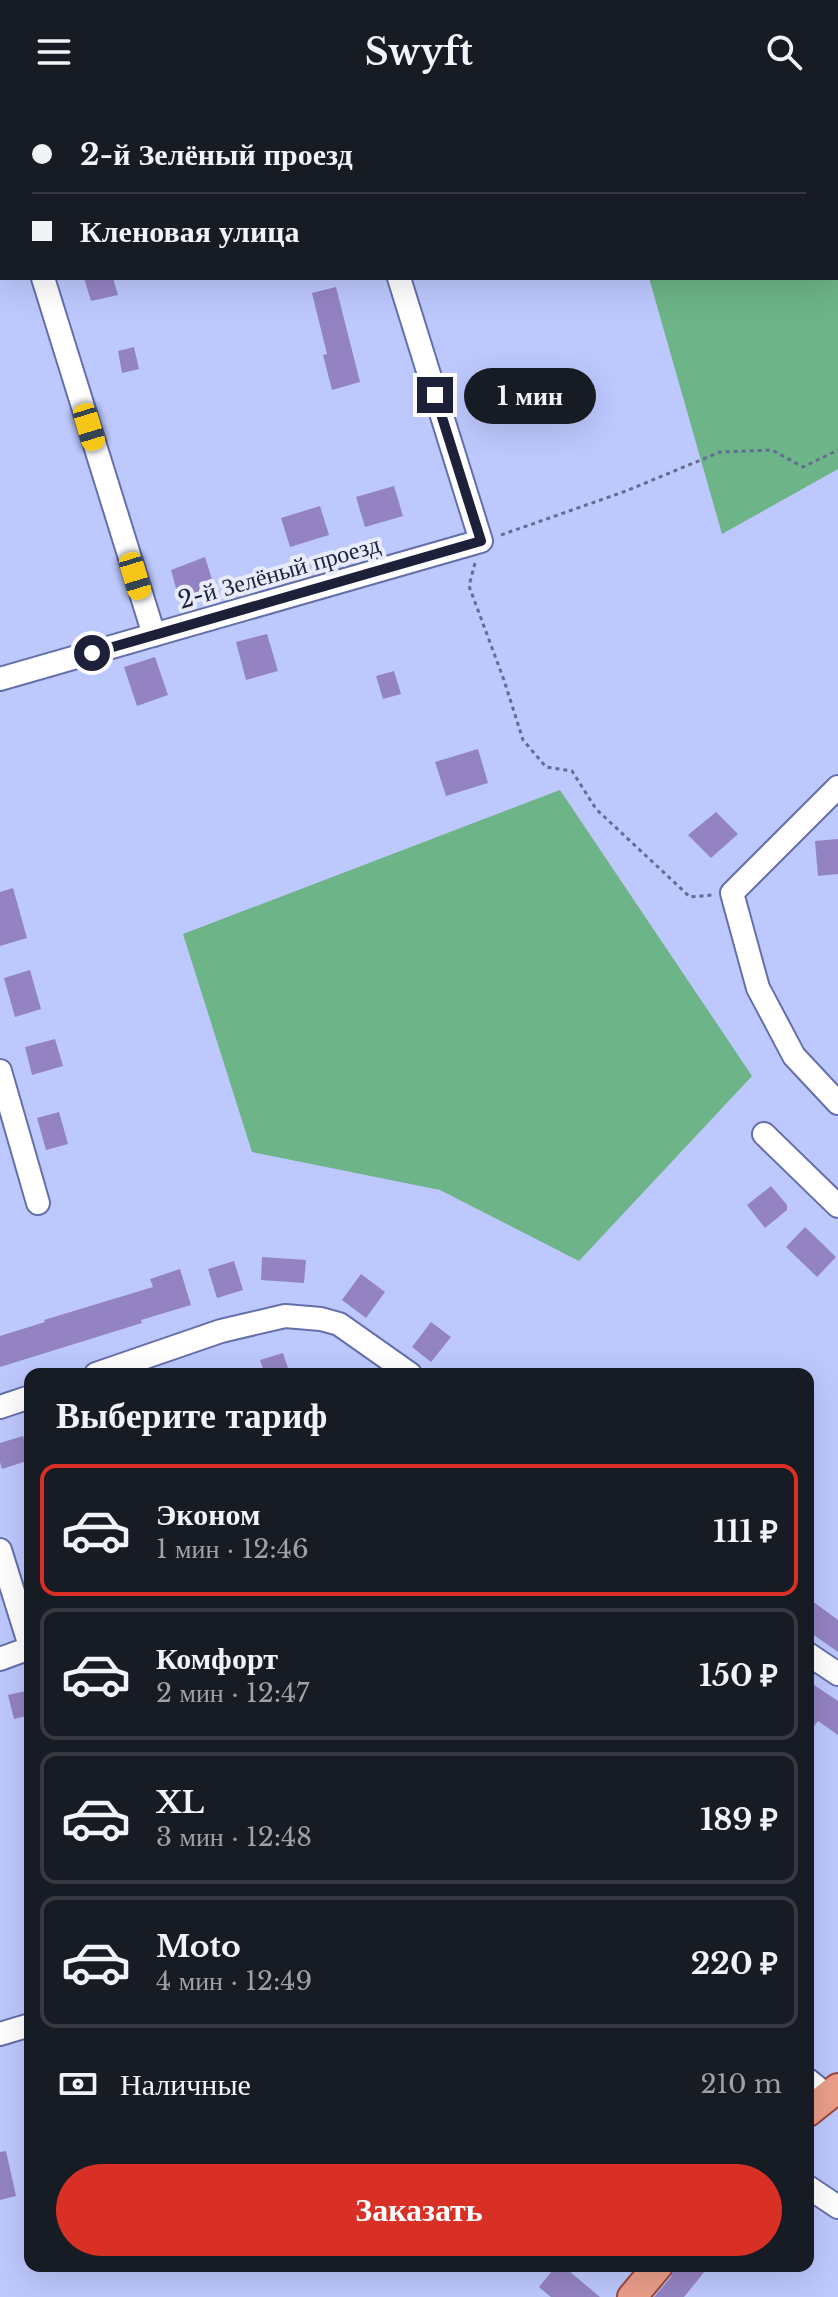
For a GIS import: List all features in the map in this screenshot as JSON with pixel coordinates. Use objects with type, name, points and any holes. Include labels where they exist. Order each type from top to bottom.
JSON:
[{"type":"main road","points":[[632,2297],[653,2272]]},
{"type":"street","points":[[44,280],[154,635]]},
{"type":"street","points":[[400,280],[481,541]]},
{"type":"street","name":"2-й Зелёный проезд","points":[[0,679],[481,541]]},
{"type":"street","points":[[838,787],[732,893],[758,988],[794,1056],[838,1103]]},
{"type":"street","points":[[0,1071],[38,1203]]},
{"type":"street","points":[[764,1134],[838,1206]]},
{"type":"street","points":[[113,1368],[221,1331],[285,1316],[312,1317],[339,1324],[401,1368]]},
{"type":"street","points":[[0,1407],[24,1399]]},
{"type":"street","points":[[0,1550],[24,1628]]},
{"type":"street","points":[[0,1659],[24,1649]]},
{"type":"street","points":[[814,1658],[838,1674]]},
{"type":"street","points":[[0,2034],[24,2027]]},
{"type":"street","points":[[814,2191],[838,2207]]},
{"type":"path","points":[[732,893],[690,897],[596,809],[572,771],[546,767],[523,740],[469,586],[481,541],[626,491],[720,452],[772,450],[803,467],[838,450]]},
{"type":"green space","points":[[650,280],[838,280],[838,469],[722,534]]},
{"type":"green space","points":[[560,790],[752,1076],[579,1261],[440,1190],[252,1152],[183,934]]},
{"type":"building","points":[[85,280],[114,280],[118,295],[91,301]]},
{"type":"building","points":[[336,287],[360,382],[332,390],[312,293]]},
{"type":"building","points":[[134,347],[139,369],[122,373],[118,351]]},
{"type":"building","points":[[394,486],[403,516],[365,527],[356,497]]},
{"type":"building","points":[[320,506],[329,535],[290,547],[281,518]]},
{"type":"building","points":[[205,557],[215,589],[179,599],[171,570]]},
{"type":"building","points":[[267,634],[278,671],[246,680],[236,642]]},
{"type":"building","points":[[155,657],[168,695],[137,706],[124,667]]},
{"type":"building","points":[[394,671],[401,694],[383,699],[376,676]]},
{"type":"building","points":[[478,749],[488,783],[446,796],[435,762]]},
{"type":"building","points":[[716,812],[738,834],[711,858],[688,835]]},
{"type":"building","points":[[838,839],[838,874],[818,876],[815,841]]},
{"type":"building","points":[[13,888],[27,938],[0,946],[0,892]]},
{"type":"building","points":[[30,970],[41,1009],[15,1017],[4,978]]},
{"type":"building","points":[[55,1039],[63,1066],[32,1075],[25,1047]]},
{"type":"building","points":[[59,1112],[68,1144],[46,1150],[37,1118]]},
{"type":"building","points":[[771,1186],[787,1205],[787,1210],[765,1228],[747,1205]]},
{"type":"building","points":[[805,1227],[836,1257],[817,1277],[786,1247]]},
{"type":"building","points":[[262,1257],[306,1260],[304,1283],[261,1280]]},
{"type":"building","points":[[234,1261],[243,1290],[217,1298],[208,1269]]},
{"type":"building","points":[[180,1269],[191,1305],[0,1367],[0,1336],[153,1287],[150,1279]]},
{"type":"building","points":[[361,1274],[385,1292],[366,1318],[342,1300]]},
{"type":"building","points":[[431,1322],[451,1337],[431,1362],[412,1347]]},
{"type":"building","points":[[283,1353],[288,1368],[263,1368],[260,1360]]},
{"type":"building","points":[[23,1436],[24,1462],[2,1469],[0,1443]]},
{"type":"building","points":[[814,1602],[838,1620],[838,1652],[814,1635]]},
{"type":"building","points":[[814,1685],[838,1701],[838,1735],[818,1721],[814,1726]]},
{"type":"building","points":[[24,1691],[24,1716],[14,1719],[8,1695]]},
{"type":"building","points":[[6,2151],[16,2196],[0,2200],[0,2152]]},
{"type":"building","points":[[551,2272],[570,2272],[600,2297],[551,2297],[539,2287]]},
{"type":"building","points":[[673,2272],[704,2272],[684,2297],[654,2297]]},
{"type":"route","points":[[92,653],[481,541],[435,395]]}]
